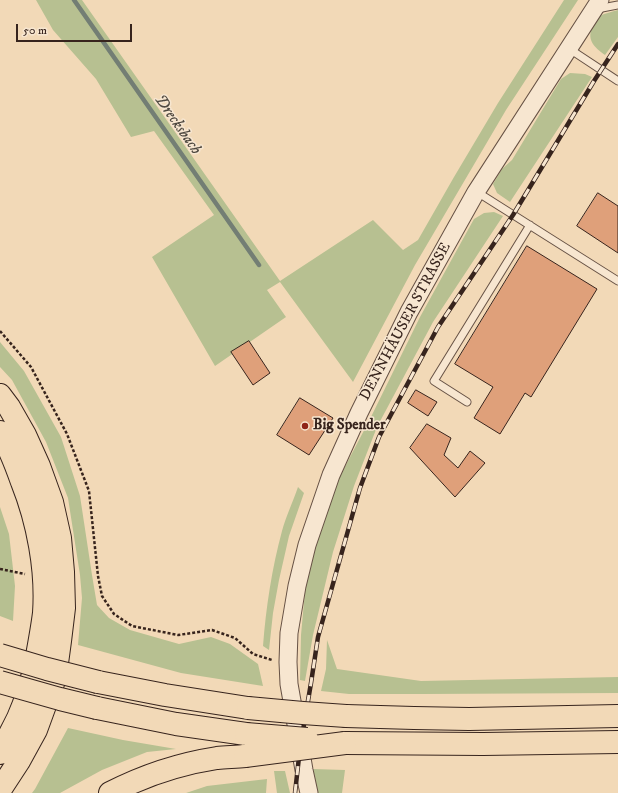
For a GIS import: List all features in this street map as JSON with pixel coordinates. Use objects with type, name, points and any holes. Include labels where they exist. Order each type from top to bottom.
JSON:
[{"type":"highway","points":[[0,396],[9,407],[25,435],[39,466],[52,502],[60,538],[64,608],[55,678],[36,730],[19,761],[0,790]]},
{"type":"highway","points":[[0,432],[14,459],[34,517],[44,575],[44,612],[40,643],[33,675],[18,718],[0,753]]},
{"type":"highway","points":[[0,655],[98,682],[165,695],[248,708],[303,714],[469,719],[618,716]]},
{"type":"highway","points":[[0,682],[97,708],[176,724],[246,734],[345,743],[483,744],[618,742]]},
{"type":"highway","points":[[110,793],[141,778],[177,766],[217,758],[245,756],[345,743]]},
{"type":"street","name":"DENNHÄUSER STRASSE","points":[[309,793],[289,684],[289,632],[297,586],[307,545],[331,475],[359,413],[409,312],[476,192],[596,5]]},
{"type":"lane","points":[[596,5],[618,4]]},
{"type":"lane","points":[[568,48],[618,81]]},
{"type":"lane","points":[[476,192],[618,280]]},
{"type":"lane","points":[[467,402],[434,382],[530,225]]},
{"type":"path","points":[[0,331],[31,367],[67,434],[89,491],[98,576],[102,596],[114,614],[132,626],[178,635],[212,630],[235,638],[253,654],[288,662]]},
{"type":"path","points":[[0,568],[28,575],[44,575]]},
{"type":"green space","points":[[36,0],[82,0],[280,281],[373,220],[403,250],[418,240],[498,103],[564,0],[578,0],[506,110],[415,265],[353,382],[280,282],[267,290],[286,317],[215,366],[152,257],[214,215],[154,131],[131,137],[96,79],[53,30]]},
{"type":"green space","points":[[618,10],[618,37],[605,55],[594,46],[590,34],[591,29],[600,16]]},
{"type":"green space","points":[[570,73],[585,74],[592,77],[510,202],[497,193],[493,184],[502,169],[512,160],[561,79]]},
{"type":"green space","points":[[494,212],[503,216],[433,322],[377,427],[354,486],[333,552],[313,635],[305,681],[300,680],[301,635],[305,591],[315,547],[339,478],[420,317],[474,219],[484,213]]},
{"type":"green space","points":[[0,342],[24,371],[61,437],[80,496],[97,605],[109,618],[130,630],[179,644],[211,637],[230,644],[258,664],[263,686],[181,673],[78,645],[82,598],[80,575],[68,498],[46,442],[12,380],[0,367]]},
{"type":"green space","points":[[298,487],[304,493],[289,536],[279,580],[273,613],[269,650],[263,646],[272,573],[284,525]]},
{"type":"green space","points":[[0,507],[9,534],[15,586],[13,621],[0,616]]},
{"type":"green space","points":[[327,640],[337,669],[421,681],[618,677],[618,693],[349,694],[321,691],[326,669]]},
{"type":"green space","points":[[68,728],[123,740],[176,749],[147,752],[102,770],[60,793],[32,793]]},
{"type":"green space","points":[[313,769],[345,770],[342,793],[318,793]]},
{"type":"green space","points":[[274,771],[285,771],[290,793],[277,793]]},
{"type":"green space","points":[[267,779],[266,793],[186,793],[207,786]]},
{"type":"building","points":[[598,193],[618,206],[618,253],[577,226]]},
{"type":"building","points":[[527,246],[597,289],[531,397],[525,393],[500,434],[474,418],[493,387],[455,364]]},
{"type":"building","points":[[249,341],[270,373],[253,385],[231,352]]},
{"type":"building","points":[[416,390],[437,402],[428,416],[408,403]]},
{"type":"building","name":"Big Spender","points":[[300,398],[333,418],[309,455],[277,435]]},
{"type":"building","points":[[427,424],[451,438],[444,455],[458,468],[470,451],[485,463],[455,497],[410,448]]},
{"type":"waterway","name":"Drecksbach","points":[[74,0],[259,265]]},
{"type":"railway","points":[[295,793],[300,748],[318,637],[360,488],[379,437],[438,327],[513,215],[618,44]]},
{"type":"place","name":"Big Spender","points":[[305,426]]}]
